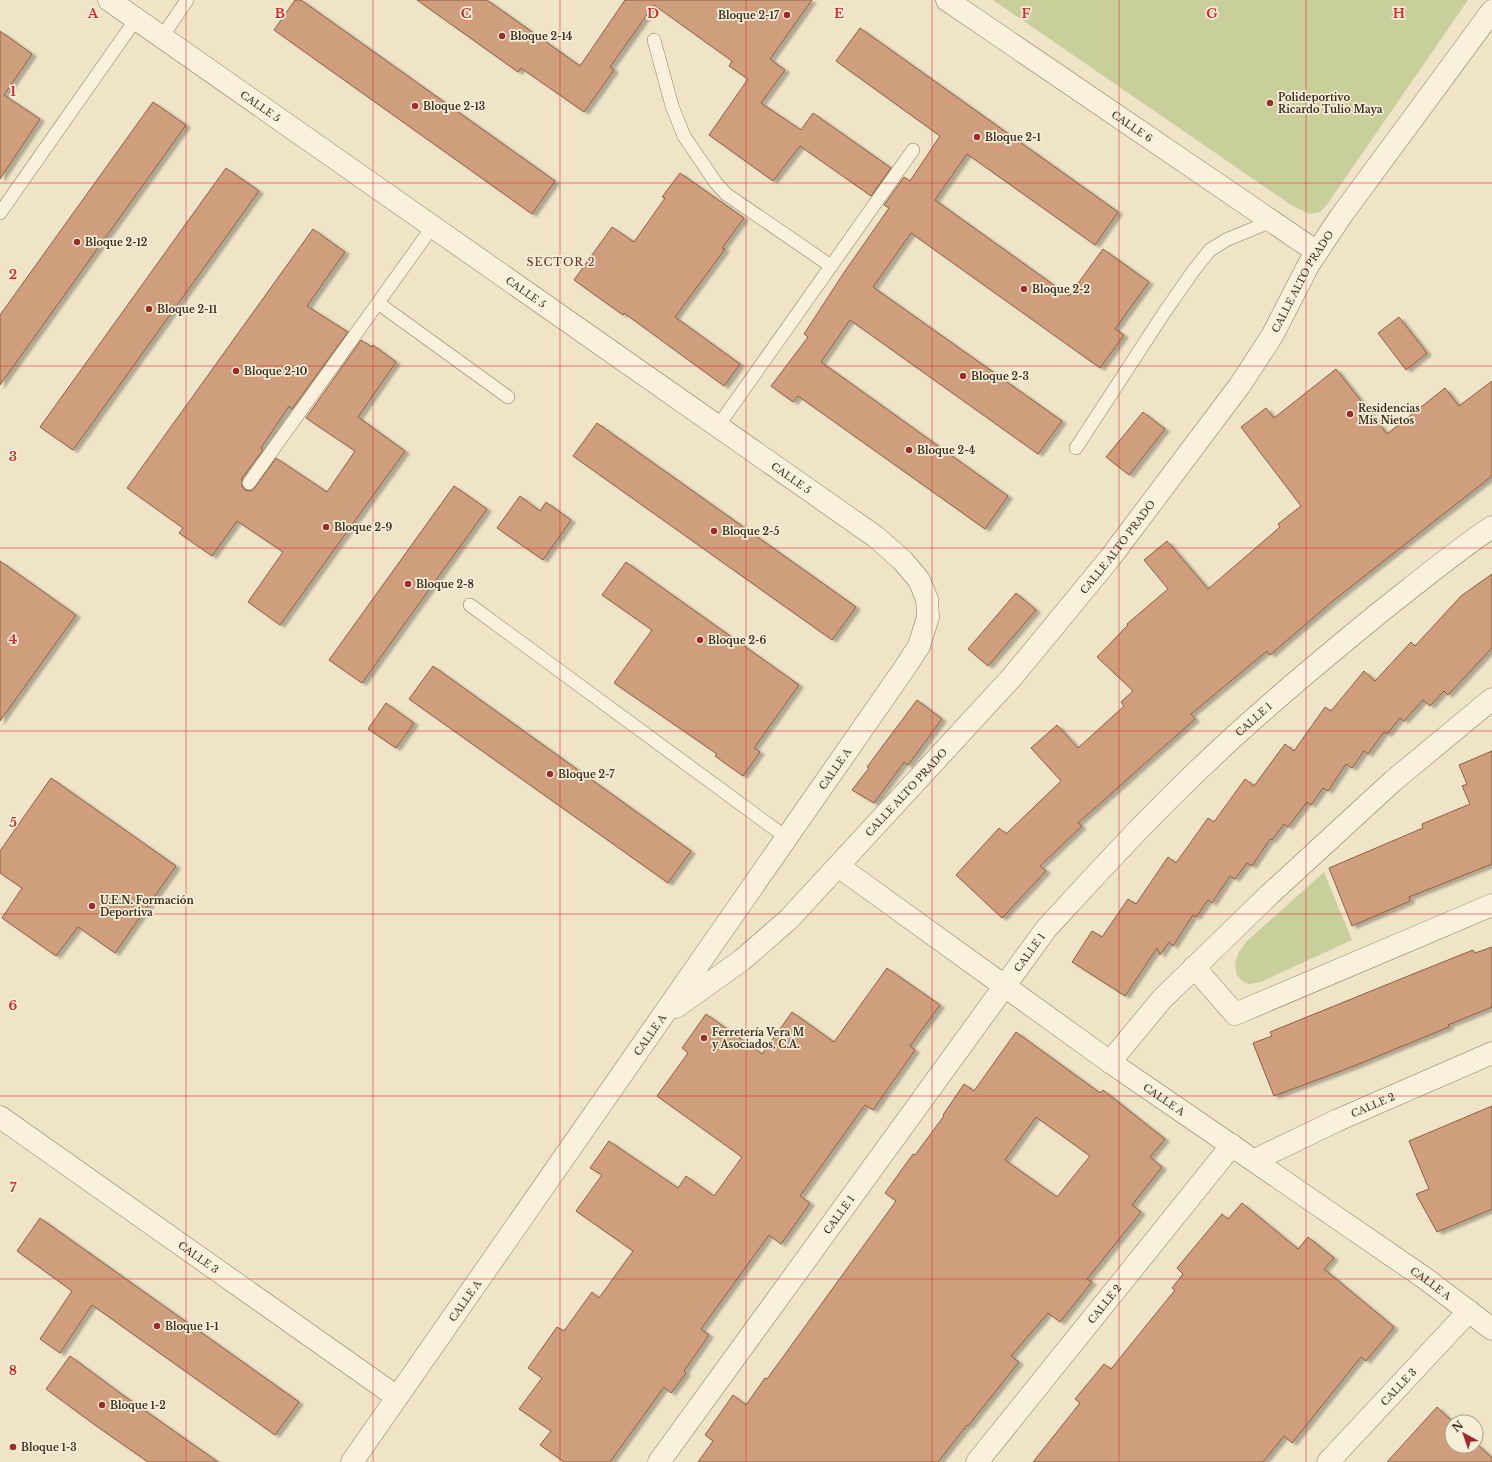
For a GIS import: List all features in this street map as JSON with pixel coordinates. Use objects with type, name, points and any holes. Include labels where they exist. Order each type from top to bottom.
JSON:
[{"type":"street","name":"CALLE 5","points":[[109,0],[876,537],[903,561],[919,580],[927,599]]},
{"type":"street","name":"CALLE 6","points":[[947,0],[1317,252]]},
{"type":"street","name":"CALLE ALTO PRADO","points":[[663,1016],[742,960],[790,919],[1013,676],[1110,558],[1240,385],[1272,336],[1309,264],[1341,216],[1492,11]]},
{"type":"street","name":"CALLE 1","points":[[659,1462],[1046,929],[1110,859],[1186,782],[1256,718],[1330,653],[1405,593],[1492,527]]},
{"type":"street","name":"CALLE A","points":[[352,1462],[788,838],[919,646],[928,617],[927,599]]},
{"type":"street","points":[[1110,1062],[1162,999],[1269,895],[1393,781],[1492,699]]},
{"type":"street","name":"CALLE A","points":[[838,866],[1110,1062],[1255,1160],[1426,1279],[1492,1329]]},
{"type":"street","points":[[1194,967],[1234,1014],[1492,904]]},
{"type":"street","name":"CALLE 2","points":[[1255,1160],[1358,1112],[1492,1053]]},
{"type":"street","name":"CALLE 3","points":[[0,1117],[397,1397]]},
{"type":"street","name":"CALLE 2","points":[[977,1462],[1232,1145]]},
{"type":"street","name":"CALLE 3","points":[[1328,1462],[1469,1311]]},
{"type":"lane","points":[[162,37],[187,0]]},
{"type":"lane","points":[[0,213],[136,19]]},
{"type":"lane","points":[[654,40],[676,119],[684,136],[716,183],[726,194],[831,266]]},
{"type":"lane","points":[[718,426],[913,150]]},
{"type":"lane","points":[[1076,448],[1164,313],[1210,250],[1226,240],[1272,221]]},
{"type":"lane","points":[[249,483],[433,226]]},
{"type":"lane","points":[[378,303],[508,396]]},
{"type":"lane","points":[[470,605],[788,838]]},
{"type":"green space","name":"Polideportivo Ricardo Tulio Maya","points":[[993,0],[1468,0],[1326,206],[1320,212],[1309,214],[1291,205]]},
{"type":"green space","points":[[1324,872],[1352,940],[1261,982],[1249,984],[1244,982],[1237,976],[1235,963],[1239,952],[1247,941]]},
{"type":"building","name":"Bloque 2-13","points":[[295,0],[301,0],[555,181],[532,214],[274,30]]},
{"type":"building","points":[[417,0],[487,0],[580,66],[625,0],[812,0],[770,59],[785,70],[761,103],[801,130],[813,113],[891,168],[871,196],[800,146],[773,181],[709,135],[748,79],[729,66],[732,61],[654,5],[610,67],[614,70],[584,112],[521,68],[518,72]]},
{"type":"building","points":[[860,28],[1118,212],[1095,245],[967,154],[935,200],[1069,296],[1103,249],[1149,282],[1115,329],[1124,335],[1100,368],[911,233],[873,287],[1062,421],[1038,454],[850,320],[821,362],[1008,496],[985,529],[798,396],[793,402],[771,386],[808,337],[804,334],[843,274],[889,208],[884,205],[904,177],[910,181],[940,136],[836,61]]},
{"type":"building","points":[[0,31],[32,54],[4,95],[40,119],[0,179]]},
{"type":"building","name":"Bloque 2-12","points":[[153,102],[186,125],[0,385],[0,315]]},
{"type":"building","name":"Bloque 2-11","points":[[226,168],[259,191],[73,450],[40,427]]},
{"type":"building","points":[[680,173],[744,218],[722,248],[725,249],[675,317],[740,364],[724,386],[624,313],[623,315],[574,280],[612,227],[634,242],[665,198],[662,197]]},
{"type":"building","points":[[313,229],[345,252],[307,306],[348,332],[292,409],[289,406],[261,448],[263,450],[242,478],[242,486],[245,490],[253,490],[276,458],[327,492],[355,451],[306,418],[361,340],[372,347],[373,345],[396,362],[358,417],[405,451],[280,625],[248,602],[283,552],[237,521],[212,556],[179,533],[183,528],[127,488]]},
{"type":"building","points":[[1399,317],[1427,353],[1406,370],[1378,333]]},
{"type":"building","points":[[1336,369],[1387,434],[1445,388],[1459,406],[1492,381],[1492,476],[1334,600],[1270,655],[1267,651],[1191,714],[1195,719],[1078,823],[1082,826],[1040,866],[1046,871],[1002,918],[956,875],[999,828],[1006,834],[1061,781],[1031,748],[1057,725],[1078,748],[1124,706],[1121,702],[1133,691],[1097,657],[1128,625],[1127,624],[1168,589],[1144,560],[1167,541],[1208,589],[1280,527],[1278,524],[1301,506],[1241,427],[1266,408],[1274,418]]},
{"type":"building","points":[[1143,412],[1165,429],[1129,475],[1106,457]]},
{"type":"building","name":"Bloque 2-5","points":[[597,423],[856,607],[832,640],[573,456]]},
{"type":"building","name":"Bloque 2-8","points":[[454,486],[487,509],[362,683],[329,660]]},
{"type":"building","points":[[520,496],[540,511],[546,502],[571,520],[543,560],[497,528]]},
{"type":"building","points":[[0,561],[76,615],[0,721]]},
{"type":"building","points":[[626,562],[799,685],[754,748],[760,752],[743,776],[715,756],[717,754],[614,683],[652,630],[602,595]]},
{"type":"building","points":[[1492,574],[1492,648],[1448,695],[1444,691],[1430,706],[1423,700],[1404,721],[1400,718],[1387,734],[1384,732],[1368,754],[1364,751],[1352,768],[1346,764],[1328,791],[1323,788],[1311,805],[1307,802],[1288,827],[1284,824],[1272,840],[1270,839],[1252,866],[1247,863],[1235,879],[1230,876],[1212,903],[1208,900],[1196,917],[1193,915],[1173,946],[1169,942],[1160,955],[1157,948],[1125,996],[1072,962],[1092,931],[1102,937],[1128,899],[1136,904],[1168,857],[1176,863],[1208,818],[1214,822],[1245,779],[1254,786],[1285,744],[1294,751],[1325,707],[1331,711],[1364,671],[1375,681],[1411,642],[1415,646],[1461,596]]},
{"type":"building","points":[[1016,593],[1036,610],[988,666],[968,649]]},
{"type":"building","name":"Bloque 2-7","points":[[433,666],[691,851],[668,883],[409,699]]},
{"type":"building","points":[[917,700],[942,719],[908,765],[904,762],[874,803],[852,790],[869,768],[867,767]]},
{"type":"building","points":[[386,703],[414,723],[396,748],[368,729]]},
{"type":"building","points":[[1492,751],[1492,864],[1409,897],[1410,901],[1352,926],[1329,868],[1423,828],[1422,824],[1470,804],[1462,786],[1467,784],[1459,765]]},
{"type":"building","points":[[51,778],[176,866],[115,953],[78,927],[56,956],[2,918],[22,888],[0,873],[0,851]]},
{"type":"building","points":[[1492,947],[1492,1007],[1448,1025],[1449,1027],[1354,1066],[1274,1096],[1253,1043],[1272,1036],[1270,1032],[1413,974],[1473,950],[1475,953]]},
{"type":"building","points":[[887,968],[940,1005],[910,1046],[915,1050],[873,1110],[865,1105],[800,1196],[810,1203],[781,1244],[769,1235],[701,1329],[709,1335],[684,1371],[686,1373],[671,1393],[664,1387],[610,1462],[564,1462],[540,1445],[551,1431],[519,1409],[542,1378],[528,1368],[557,1327],[564,1331],[592,1292],[599,1298],[633,1251],[576,1211],[602,1175],[590,1168],[609,1141],[678,1188],[686,1176],[714,1196],[742,1157],[657,1096],[688,1053],[682,1048],[706,1014],[762,1054],[792,1012],[834,1042]]},
{"type":"building","points":[[1016,1032],[1100,1093],[1103,1090],[1165,1139],[1150,1157],[1162,1167],[1132,1205],[1141,1212],[1087,1279],[1092,1282],[1060,1322],[1048,1313],[1011,1356],[1019,1362],[938,1462],[698,1462],[713,1441],[705,1435],[733,1395],[746,1405],[765,1378],[767,1379],[896,1201],[885,1193],[913,1154],[915,1155],[944,1116],[943,1115],[964,1084],[974,1091]],"holes":[[[1036,1117],[1090,1156],[1057,1197],[1005,1160]]]},
{"type":"building","points":[[1492,1106],[1492,1209],[1437,1232],[1416,1194],[1429,1189],[1409,1141]]},
{"type":"building","points":[[1242,1203],[1298,1249],[1308,1237],[1334,1258],[1324,1269],[1394,1327],[1366,1361],[1361,1357],[1292,1443],[1284,1436],[1263,1462],[1033,1462],[1080,1403],[1075,1399],[1104,1364],[1111,1369],[1175,1290],[1172,1288],[1183,1274],[1177,1268],[1222,1214],[1228,1219]]},
{"type":"building","name":"Bloque 1-1","points":[[40,1218],[299,1402],[275,1435],[92,1305],[60,1353],[40,1339],[72,1291],[17,1251]]},
{"type":"building","name":"Bloque 1-2","points":[[70,1356],[218,1462],[148,1462],[95,1425],[46,1389]]},
{"type":"building","points":[[1437,1407],[1444,1414],[1444,1454],[1484,1454],[1484,1450],[1492,1458],[1492,1462],[1387,1462]]},
{"type":"place","name":"Bloque 2-17","points":[[787,15]]},
{"type":"place","name":"Bloque 2-14","points":[[502,36]]},
{"type":"place","name":"Polideportivo Ricardo Tulio Maya","points":[[1270,103]]},
{"type":"place","name":"Bloque 2-13","points":[[415,106]]},
{"type":"place","name":"Bloque 2-1","points":[[977,137]]},
{"type":"place","name":"Bloque 2-12","points":[[77,242]]},
{"type":"place","name":"Bloque 2-2","points":[[1024,289]]},
{"type":"place","name":"Bloque 2-11","points":[[149,309]]},
{"type":"place","name":"Bloque 2-10","points":[[236,371]]},
{"type":"place","name":"Bloque 2-3","points":[[963,376]]},
{"type":"place","name":"Residencias Mis Nietos","points":[[1350,414]]},
{"type":"place","name":"Bloque 2-4","points":[[909,450]]},
{"type":"place","name":"Bloque 2-9","points":[[326,527]]},
{"type":"place","name":"Bloque 2-5","points":[[714,531]]},
{"type":"place","name":"Bloque 2-8","points":[[408,584]]},
{"type":"place","name":"Bloque 2-6","points":[[700,640]]},
{"type":"place","name":"Bloque 2-7","points":[[550,774]]},
{"type":"place","name":"U.E.N. Formación Deportiva","points":[[92,906]]},
{"type":"place","name":"Ferretería Vera M y Asociados, C.A.","points":[[704,1038]]},
{"type":"place","name":"Bloque 1-1","points":[[157,1326]]},
{"type":"place","name":"Bloque 1-2","points":[[102,1405]]},
{"type":"place","name":"Bloque 1-3","points":[[13,1447]]},
{"type":"district","name":"SECTOR 2","points":[[561,262]]}]
